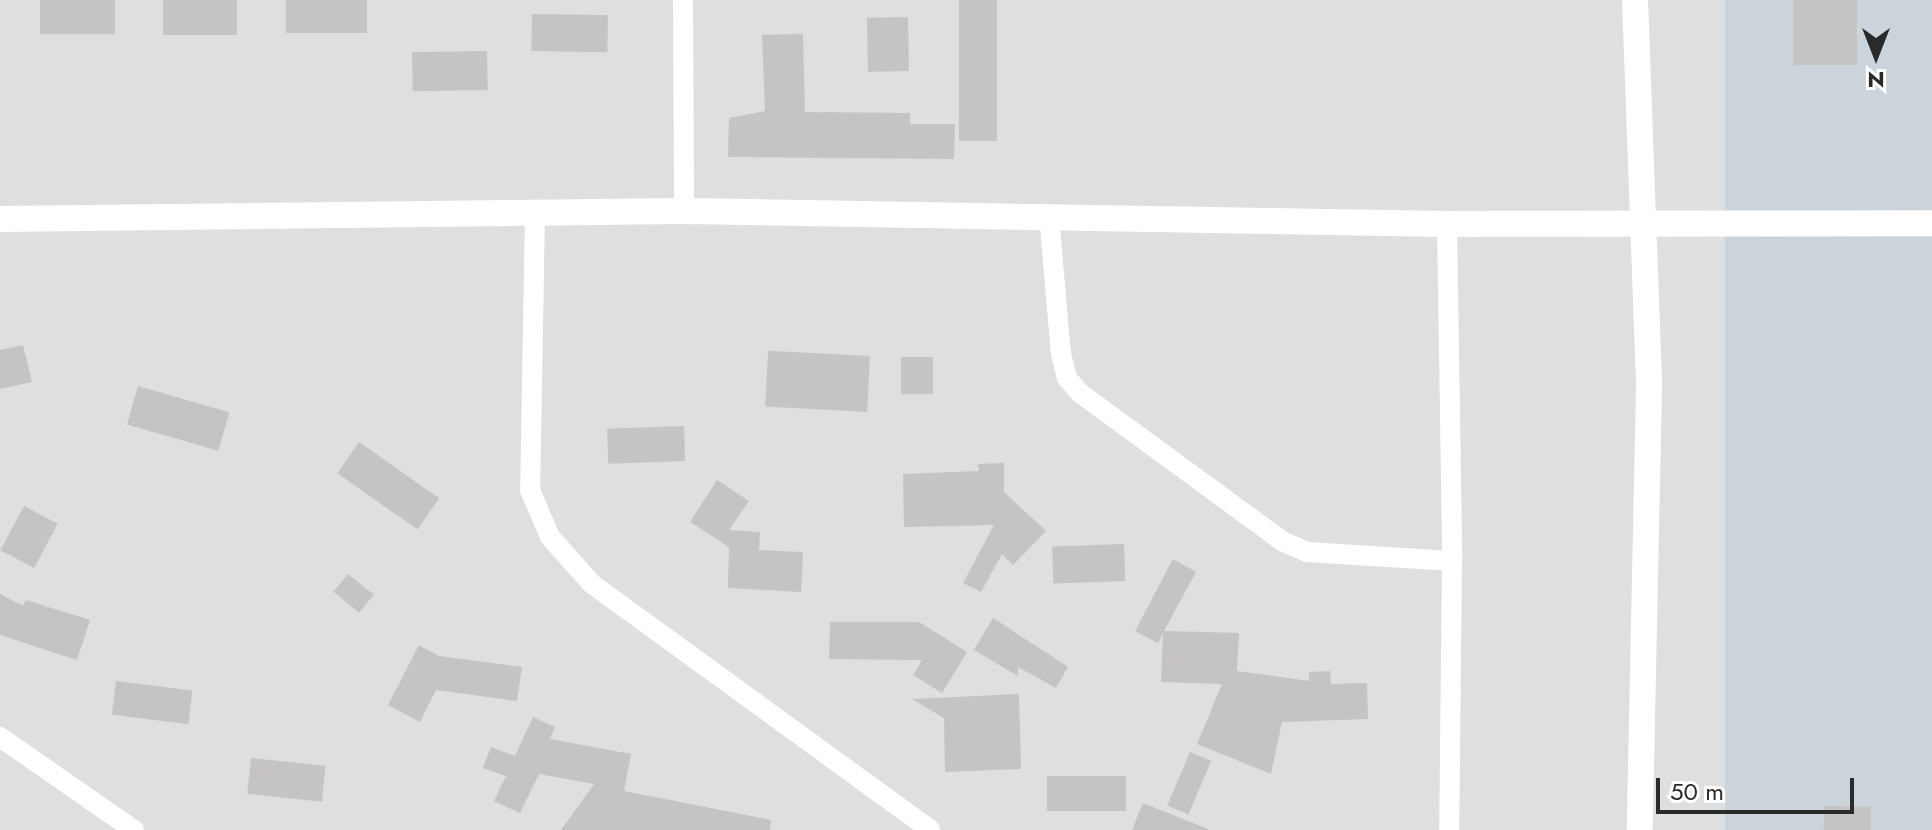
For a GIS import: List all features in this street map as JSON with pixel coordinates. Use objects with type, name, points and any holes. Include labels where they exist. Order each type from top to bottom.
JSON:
[{"type":"street","points":[[683,0],[684,211]]},
{"type":"street","points":[[1635,0],[1640,222],[1649,386],[1640,830]]},
{"type":"street","points":[[0,219],[684,211],[1447,224],[1932,223]]},
{"type":"street","points":[[535,213],[530,490],[550,537],[592,584],[930,830]]},
{"type":"street","points":[[1049,215],[1061,354],[1067,378],[1080,393],[1282,541],[1307,552],[1452,561]]},
{"type":"street","points":[[1447,224],[1452,561],[1449,830]]},
{"type":"street","points":[[0,737],[134,830]]},
{"type":"shaded area","points":[[1725,0],[1932,0],[1932,830],[1725,830]]},
{"type":"building","points":[[40,0],[115,0],[115,34],[40,34]]},
{"type":"building","points":[[163,0],[237,0],[237,35],[163,35]]},
{"type":"building","points":[[286,0],[367,0],[367,33],[286,33]]},
{"type":"building","points":[[959,0],[997,0],[997,141],[959,141]]},
{"type":"building","points":[[1793,0],[1857,0],[1857,65],[1793,65]]},
{"type":"building","points":[[532,14],[608,15],[607,52],[531,51]]},
{"type":"building","points":[[908,17],[909,71],[868,72],[867,18]]},
{"type":"building","points":[[803,34],[805,112],[910,113],[910,124],[955,124],[954,159],[728,157],[729,118],[765,111],[762,35]]},
{"type":"building","points":[[487,51],[488,90],[413,91],[412,52]]},
{"type":"building","points":[[23,345],[32,382],[0,389],[0,350]]},
{"type":"building","points":[[768,351],[870,356],[867,412],[765,407]]},
{"type":"building","points":[[901,357],[933,357],[933,394],[901,394]]},
{"type":"building","points":[[138,386],[229,412],[218,451],[127,424]]},
{"type":"building","points":[[684,426],[685,461],[608,464],[607,429]]},
{"type":"building","points":[[359,442],[439,498],[417,529],[337,473]]},
{"type":"building","points":[[1004,463],[1004,492],[1046,531],[1013,565],[1002,554],[981,592],[963,583],[994,525],[904,527],[903,474],[979,471],[978,464]]},
{"type":"building","points":[[717,480],[749,501],[729,530],[760,532],[759,550],[803,552],[801,592],[728,588],[729,547],[690,522]]},
{"type":"building","points":[[24,506],[58,524],[34,568],[1,550]]},
{"type":"building","points":[[1124,544],[1125,581],[1053,583],[1052,547]]},
{"type":"building","points":[[1173,559],[1196,572],[1164,631],[1239,633],[1237,671],[1309,681],[1309,672],[1330,671],[1331,684],[1367,683],[1368,719],[1282,722],[1271,774],[1197,744],[1222,684],[1161,682],[1163,633],[1158,643],[1135,631]]},
{"type":"building","points":[[348,574],[374,595],[359,613],[334,592]]},
{"type":"building","points":[[0,594],[23,606],[26,600],[90,620],[77,660],[0,635]]},
{"type":"building","points":[[993,618],[1068,667],[1056,688],[1018,667],[1018,676],[974,650]]},
{"type":"building","points":[[830,622],[919,622],[967,652],[942,693],[913,675],[922,660],[829,659]]},
{"type":"building","points":[[419,645],[439,656],[522,667],[517,701],[436,690],[420,722],[388,705]]},
{"type":"building","points":[[116,681],[192,690],[188,724],[112,715]]},
{"type":"building","points":[[1019,694],[1021,769],[945,772],[944,718],[912,699]]},
{"type":"building","points":[[533,717],[555,727],[550,739],[631,754],[624,791],[771,820],[770,830],[561,830],[594,784],[539,774],[520,813],[494,801],[506,776],[483,768],[491,747],[515,756]]},
{"type":"building","points":[[1190,752],[1211,761],[1189,814],[1167,805]]},
{"type":"building","points":[[251,758],[326,766],[322,802],[247,794]]},
{"type":"building","points":[[1047,776],[1126,776],[1126,811],[1047,811]]},
{"type":"building","points":[[1143,803],[1208,829],[1132,830]]},
{"type":"building","points":[[1824,806],[1871,807],[1871,830],[1824,830]]}]
